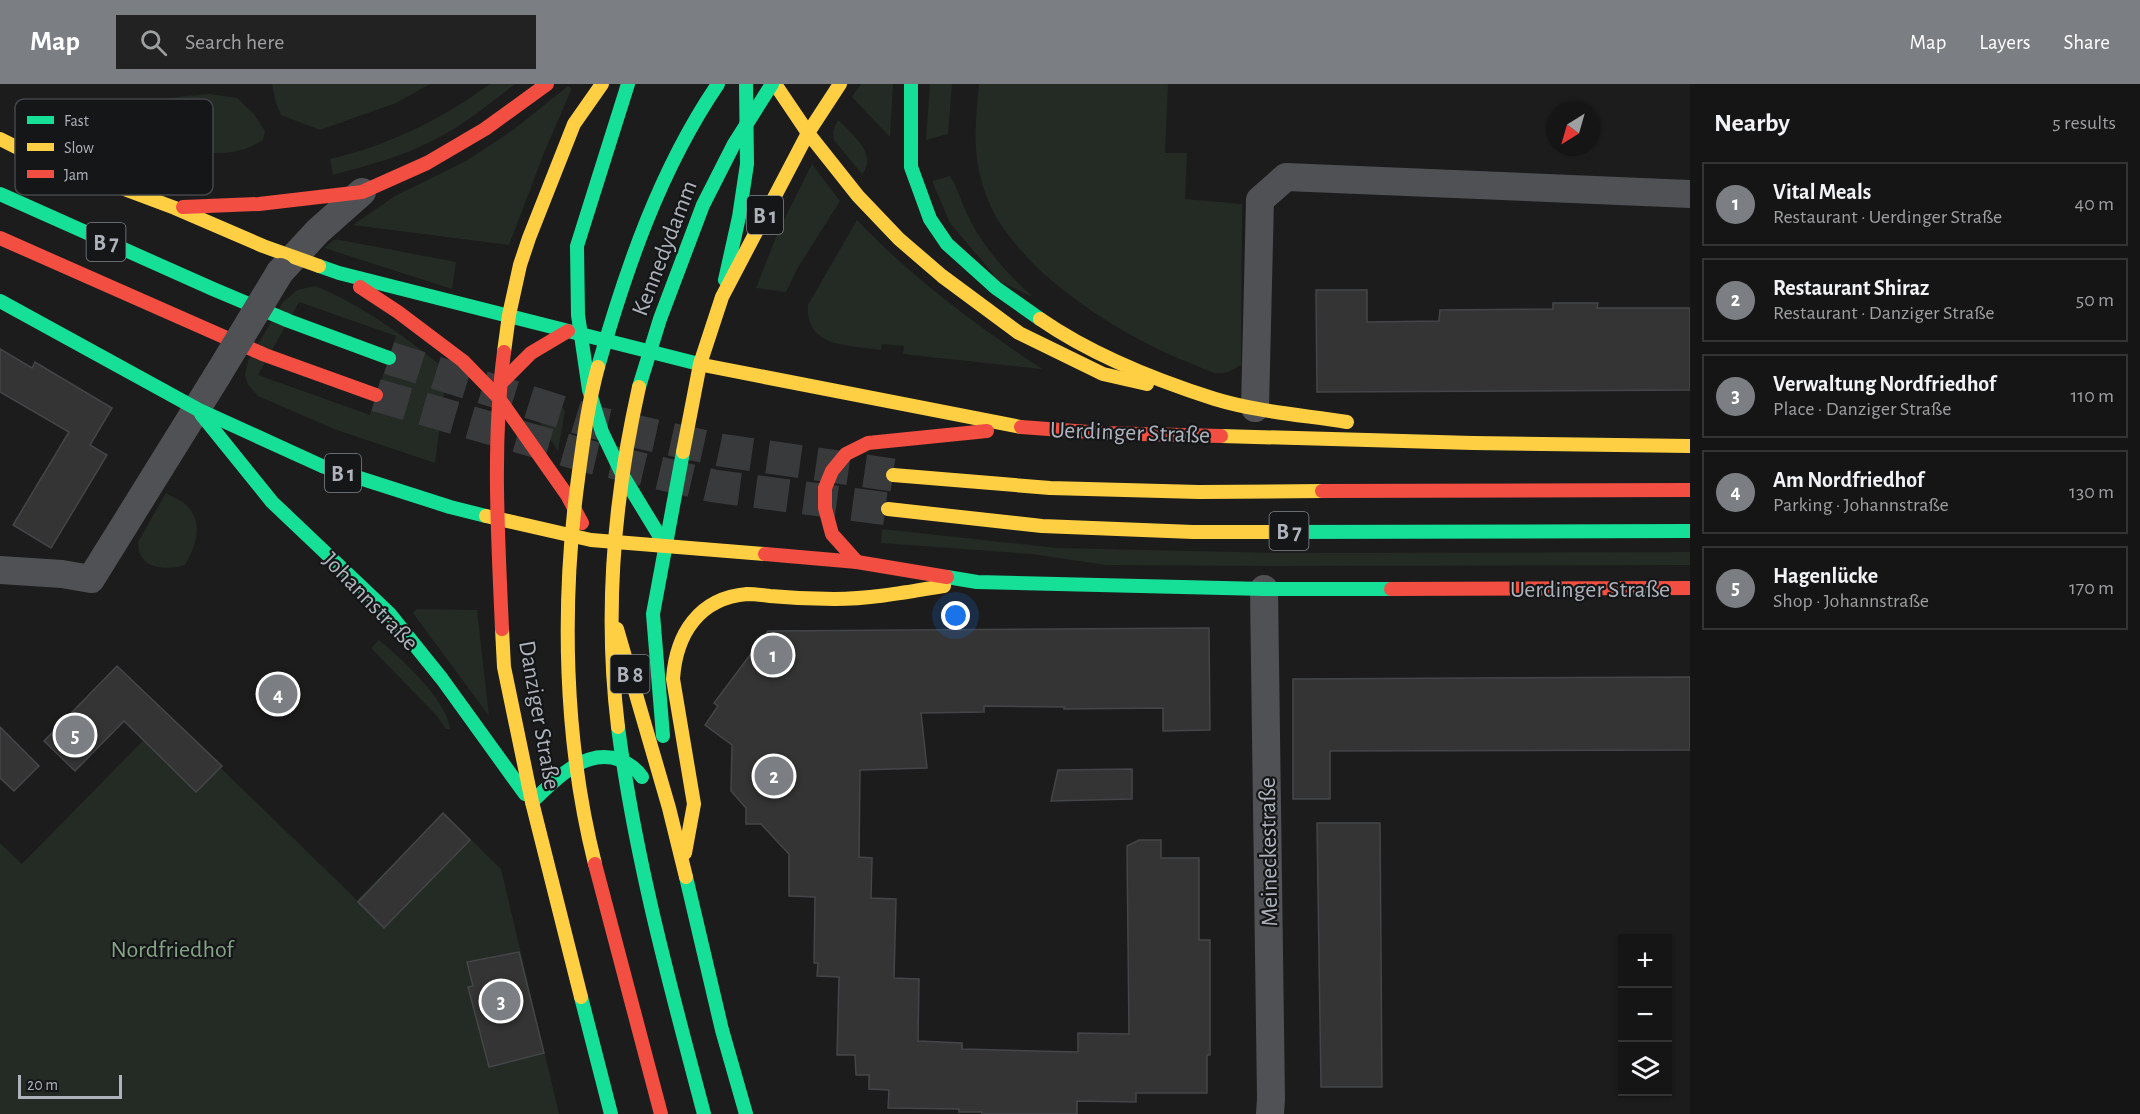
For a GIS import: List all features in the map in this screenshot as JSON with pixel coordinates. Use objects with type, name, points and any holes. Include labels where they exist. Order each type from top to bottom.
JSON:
[{"type":"main road","points":[[175,208],[259,204],[362,192],[427,163],[485,129],[547,84]]},
{"type":"main road","points":[[509,315],[529,238],[574,124],[602,84]]},
{"type":"main road","points":[[628,84],[577,246],[574,333],[601,431],[617,465],[665,545],[653,614],[669,808],[722,1030],[746,1114]]},
{"type":"main road","name":"Kennedydamm","points":[[588,418],[610,322],[640,238],[681,148],[718,84]]},
{"type":"main road","points":[[722,297],[739,217],[747,164],[746,84]]},
{"type":"main road","name":"Uerdinger Straße","points":[[774,84],[808,133],[858,196],[899,239],[942,276],[1019,333],[1103,374],[1216,399]]},
{"type":"main road","name":"Kennedydamm","points":[[704,1114],[675,1007],[636,842],[617,714],[612,657],[614,564],[620,489],[628,440],[640,382],[658,323],[687,242],[714,179],[746,122],[774,84]]},
{"type":"main road","name":"B 1","points":[[665,545],[700,364],[722,297],[808,133],[840,84]]},
{"type":"main road","points":[[911,84],[912,167],[930,219],[947,244],[996,288],[1056,330],[1122,365],[1216,399],[1256,408],[1473,443]]},
{"type":"main road","points":[[0,139],[15,146]]},
{"type":"main road","name":"B 7","points":[[0,194],[213,289],[289,321],[389,358]]},
{"type":"main road","points":[[140,195],[262,246],[287,264],[339,273],[574,333]]},
{"type":"main road","name":"B 7","points":[[0,238],[265,355],[375,395]]},
{"type":"main road","points":[[339,273],[398,312],[463,361],[498,397],[567,495],[592,546]]},
{"type":"main road","name":"Johannstraße","points":[[0,300],[197,409],[322,466],[442,505],[592,546],[665,545]]},
{"type":"main road","name":"Danziger Straße","points":[[509,315],[498,397],[496,518],[504,667],[532,802],[611,1114]]},
{"type":"main road","points":[[501,383],[516,364],[531,351],[574,333]]},
{"type":"main road","name":"Uerdinger Straße","points":[[574,333],[700,364],[1025,428],[1102,433],[1690,446]]},
{"type":"main road","name":"Johannstraße","points":[[197,409],[272,502],[389,613],[442,679],[532,802]]},
{"type":"main road","name":"Danziger Straße","points":[[588,418],[572,523],[567,589],[571,713],[581,800],[597,873],[661,1114]]},
{"type":"main road","points":[[857,562],[832,534],[825,508],[825,489],[832,471],[846,454],[868,443],[885,440],[1025,428]]},
{"type":"main road","name":"B 7","points":[[893,475],[1050,488],[1199,492],[1690,490]]},
{"type":"main road","name":"B 7","points":[[888,509],[1042,526],[1182,532],[1690,531]]},
{"type":"main road","name":"Uerdinger Straße","points":[[665,545],[857,562],[977,582],[1264,589],[1685,589]]},
{"type":"main road","name":"B 8","points":[[601,574],[669,808]]},
{"type":"main road","points":[[683,863],[694,804],[672,664],[679,640],[688,624],[698,614],[724,598],[743,594],[844,599],[977,582]]},
{"type":"main road","points":[[532,802],[568,768],[586,760],[606,756],[622,760],[640,772],[683,863]]},
{"type":"street","points":[[1256,408],[1260,200],[1286,177],[1690,194]]},
{"type":"street","points":[[0,570],[62,574],[91,579],[287,264],[362,192]]},
{"type":"street","name":"Meineckestraße","points":[[1264,589],[1270,1114]]},
{"type":"green space","points":[[272,84],[430,84],[396,103],[320,130],[281,115]]},
{"type":"green space","points":[[490,84],[515,84],[463,123],[430,142],[395,157],[333,175],[330,159],[394,139],[414,130],[453,109]]},
{"type":"green space","points":[[861,84],[893,84],[890,137],[852,97]]},
{"type":"green space","points":[[930,84],[952,84],[948,134],[926,140]]},
{"type":"green space","points":[[979,84],[1168,84],[1165,153],[1187,153],[1185,199],[1242,204],[1241,365],[1226,373],[1215,373],[1170,355],[1094,313],[1059,287],[1031,261],[1011,239],[996,217],[982,183],[976,152]]},
{"type":"green space","points":[[568,86],[571,90],[509,245],[353,225],[395,196],[464,162],[489,146]]},
{"type":"green space","points":[[210,94],[237,98],[253,113],[265,131],[263,140],[248,148],[213,153],[213,99],[169,99]]},
{"type":"green space","points":[[838,120],[856,138],[865,152],[866,167],[862,174],[834,140],[834,130]]},
{"type":"green space","points":[[812,164],[840,201],[797,269],[786,292],[756,288],[778,232]]},
{"type":"green space","points":[[950,176],[980,238],[1005,269],[1033,297],[999,281],[950,223],[932,181]]},
{"type":"green space","points":[[857,220],[900,262],[945,300],[1042,369],[903,354],[904,346],[882,344],[881,350],[843,345],[821,337],[809,319],[808,305]]},
{"type":"green space","points":[[335,239],[456,262],[452,289],[324,248]]},
{"type":"green space","points":[[315,286],[367,312],[447,370],[435,463],[334,429],[258,396],[248,385],[245,375],[248,361],[283,302],[297,290]],"holes":[[[299,302],[396,336],[370,415],[258,375]]]},
{"type":"green space","points":[[552,396],[565,411],[558,451],[534,414],[546,397]]},
{"type":"green space","points":[[166,493],[187,506],[196,520],[197,528],[195,543],[185,565],[169,568],[147,563],[139,551],[138,542]]},
{"type":"green space","points":[[882,529],[1057,548],[1278,553],[1690,552],[1690,565],[1106,565],[1031,554],[881,543]]},
{"type":"green space","points":[[417,609],[477,610],[489,716],[413,613]]},
{"type":"green space","points":[[379,640],[422,680],[441,705],[450,729],[446,729],[436,715],[371,648]]},
{"type":"green space","name":"Nordfriedhof","points":[[167,716],[357,900],[444,813],[501,869],[559,1114],[0,1114],[0,843],[22,864]]},
{"type":"building","points":[[1316,290],[1367,290],[1367,322],[1439,321],[1440,310],[1553,309],[1553,303],[1598,303],[1597,308],[1690,308],[1690,390],[1317,392]]},
{"type":"building","points":[[0,349],[32,368],[35,362],[112,408],[90,445],[107,455],[51,548],[13,525],[69,432],[0,392]]},
{"type":"building","points":[[1209,628],[1210,730],[1163,731],[1163,708],[1064,709],[1064,707],[984,706],[984,712],[921,713],[927,768],[860,770],[859,857],[872,858],[871,898],[896,899],[894,978],[919,979],[918,1041],[962,1043],[962,1049],[1078,1052],[1078,1033],[1129,1034],[1127,846],[1139,840],[1161,840],[1161,858],[1199,858],[1199,940],[1210,940],[1210,1055],[1207,1055],[1207,1093],[1136,1093],[1136,1102],[1077,1101],[1077,1114],[982,1114],[982,1112],[959,1112],[959,1109],[888,1108],[889,1090],[869,1089],[869,1075],[856,1075],[855,1055],[837,1055],[839,977],[817,976],[818,963],[814,963],[815,897],[789,896],[789,854],[761,824],[746,824],[746,808],[731,791],[732,745],[705,725],[718,706],[714,703],[768,631]]},
{"type":"building","points":[[117,666],[222,766],[196,792],[124,721],[75,771],[44,741]]},
{"type":"building","points":[[1690,677],[1690,750],[1330,751],[1330,799],[1293,799],[1293,679]]},
{"type":"building","points":[[0,727],[39,766],[14,791],[0,778]]},
{"type":"building","points":[[1132,769],[1132,799],[1051,801],[1058,770]]},
{"type":"building","points":[[443,813],[470,840],[384,928],[358,902]]},
{"type":"building","points":[[1317,823],[1380,823],[1382,1087],[1321,1087]]},
{"type":"building","points":[[519,952],[544,1053],[489,1067],[468,987],[473,986],[467,962]]},
{"type":"tunnel","points":[[389,358],[593,422],[720,450],[893,475]]},
{"type":"tunnel","points":[[376,395],[586,456],[714,486],[888,509]]},
{"type":"traffic: fast","points":[[628,84],[577,246],[578,315],[589,390],[602,432],[623,476],[665,545]]},
{"type":"traffic: fast","points":[[598,367],[620,293],[662,185],[697,117],[718,84]]},
{"type":"traffic: fast","points":[[725,280],[739,217],[747,164],[746,84]]},
{"type":"traffic: fast","points":[[639,387],[660,319],[703,205],[734,144],[772,84]]},
{"type":"traffic: fast","points":[[911,84],[911,167],[930,219],[947,244],[996,288],[1040,319]]},
{"type":"traffic: fast","points":[[0,194],[213,289],[289,321],[389,358]]},
{"type":"traffic: fast","points":[[319,266],[703,365]]},
{"type":"traffic: fast","points":[[0,301],[197,409],[322,466],[450,507],[486,516]]},
{"type":"traffic: fast","points":[[201,414],[272,502],[389,613],[442,679],[525,794]]},
{"type":"traffic: fast","points":[[663,736],[653,614],[683,452]]},
{"type":"traffic: fast","points":[[1271,532],[1690,531]]},
{"type":"traffic: fast","points":[[947,577],[977,582],[1264,589],[1391,589]]},
{"type":"traffic: fast","points":[[618,727],[644,873],[666,970],[704,1114]]},
{"type":"traffic: fast","points":[[532,802],[572,768],[595,758],[607,757],[620,760],[642,777]]},
{"type":"traffic: fast","points":[[686,877],[722,1030],[746,1114]]},
{"type":"traffic: fast","points":[[581,997],[611,1114]]},
{"type":"traffic: slow","points":[[504,352],[509,315],[520,265],[529,238],[574,124],[602,84]]},
{"type":"traffic: slow","points":[[775,84],[808,133],[858,196],[899,239],[942,276],[1019,333],[1103,374],[1147,384]]},
{"type":"traffic: slow","points":[[683,452],[700,364],[722,297],[808,133],[840,84]]},
{"type":"traffic: slow","points":[[0,139],[15,146]]},
{"type":"traffic: slow","points":[[140,195],[263,246],[319,266]]},
{"type":"traffic: slow","points":[[1040,319],[1102,355],[1192,392],[1248,407],[1347,422]]},
{"type":"traffic: slow","points":[[703,365],[1021,427]]},
{"type":"traffic: slow","points":[[595,864],[577,770],[569,673],[568,624],[569,575],[578,479],[598,367]]},
{"type":"traffic: slow","points":[[618,727],[612,641],[614,556],[623,471],[639,387]]},
{"type":"traffic: slow","points":[[1221,436],[1690,446]]},
{"type":"traffic: slow","points":[[893,475],[1050,488],[1199,492],[1322,491]]},
{"type":"traffic: slow","points":[[888,509],[1042,526],[1193,532],[1271,532]]},
{"type":"traffic: slow","points":[[486,516],[591,540],[765,554]]},
{"type":"traffic: slow","points":[[685,853],[694,804],[673,679],[679,647],[693,621],[716,603],[730,597],[747,594],[848,599],[944,586]]},
{"type":"traffic: slow","points":[[502,629],[504,667],[532,802],[581,997]]},
{"type":"traffic: slow","points":[[617,629],[669,808],[686,877]]},
{"type":"traffic: jam","points":[[183,207],[259,204],[362,192],[427,163],[485,129],[547,84]]},
{"type":"traffic: jam","points":[[0,238],[265,355],[376,395]]},
{"type":"traffic: jam","points":[[360,287],[398,312],[463,361],[498,397],[567,495],[582,523]]},
{"type":"traffic: jam","points":[[501,383],[531,353],[568,331]]},
{"type":"traffic: jam","points":[[502,629],[497,455],[504,352]]},
{"type":"traffic: jam","points":[[1021,427],[1102,433],[1221,436]]},
{"type":"traffic: jam","points":[[857,562],[832,534],[825,508],[825,488],[832,471],[846,454],[868,443],[987,431]]},
{"type":"traffic: jam","points":[[1322,491],[1690,490]]},
{"type":"traffic: jam","points":[[765,554],[857,562],[947,577]]},
{"type":"traffic: jam","points":[[1391,589],[1690,588]]},
{"type":"traffic: jam","points":[[595,864],[661,1114]]},
{"type":"place","name":"Vital Meals","points":[[773,655]]},
{"type":"place","name":"Am Nordfriedhof","points":[[278,694]]},
{"type":"place","name":"Hagenlücke","points":[[75,735]]},
{"type":"place","name":"Restaurant Shiraz","points":[[774,776]]},
{"type":"place","name":"Verwaltung Nordfriedhof","points":[[501,1001]]}]
